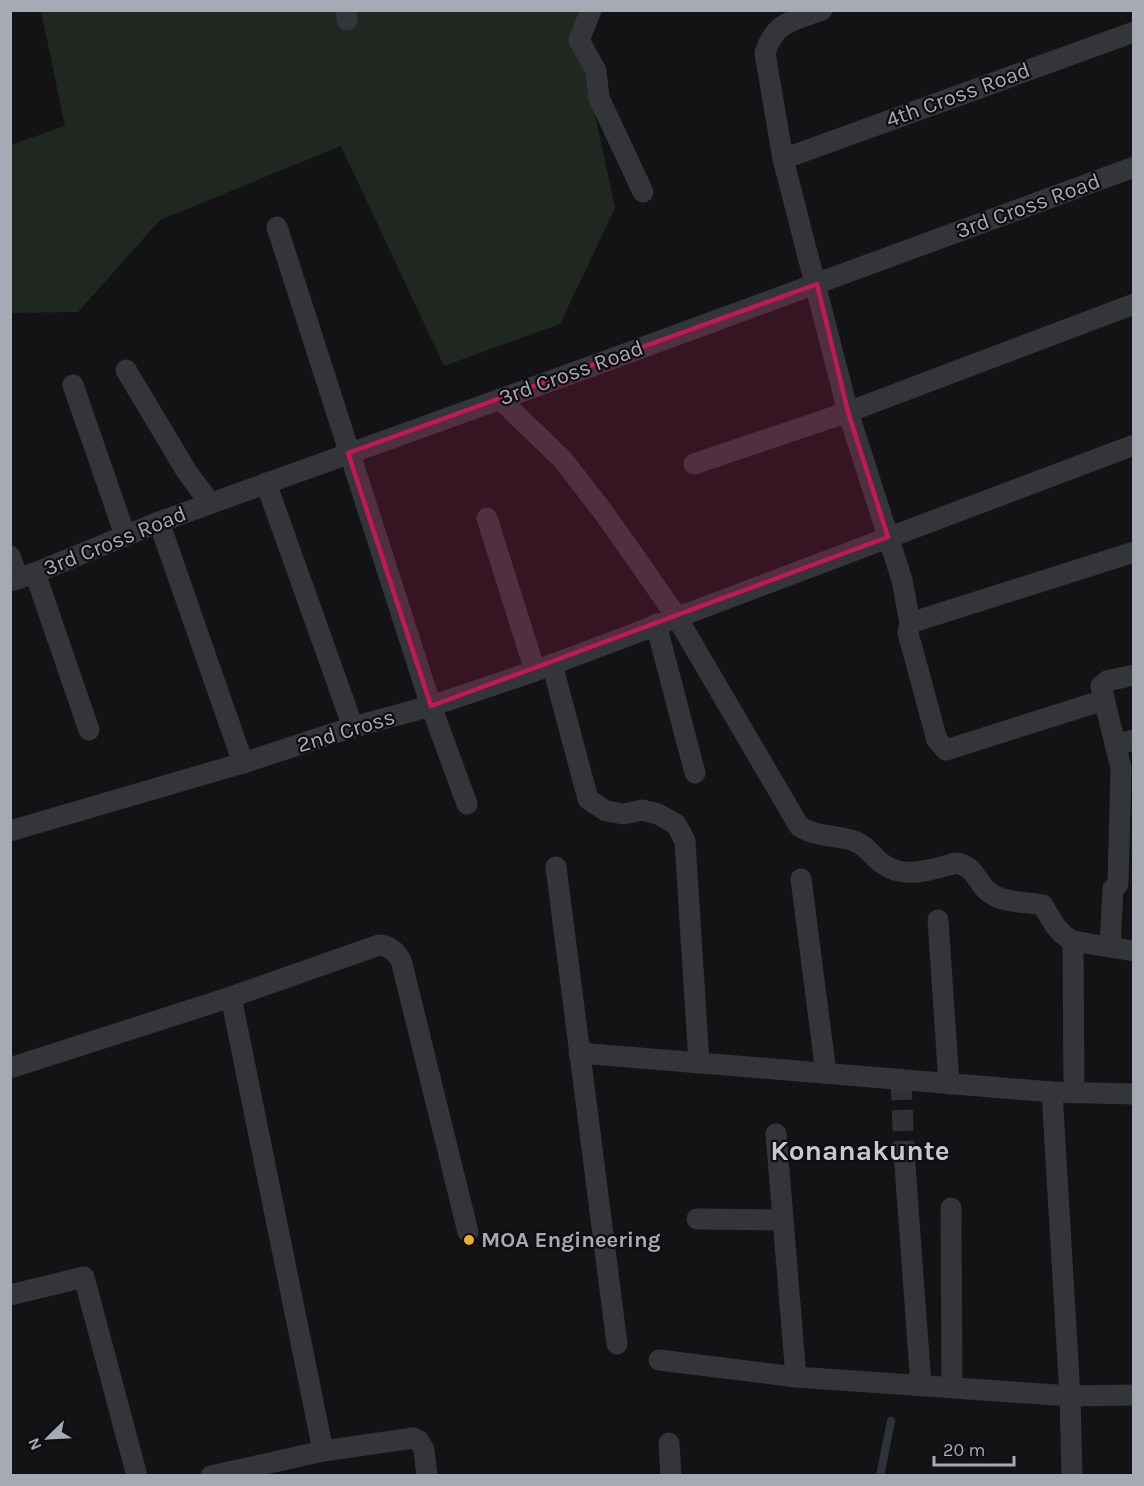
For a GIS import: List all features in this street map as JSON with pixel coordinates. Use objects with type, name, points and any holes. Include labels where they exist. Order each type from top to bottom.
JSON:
[{"type":"street","points":[[591,10],[579,40],[596,71],[599,98],[644,192]]},
{"type":"street","points":[[822,10],[781,26],[770,39],[765,53],[783,159],[817,284],[848,412],[902,580],[910,623],[908,633],[937,740],[946,750],[1104,700]]},
{"type":"street","name":"4th Cross Road","points":[[783,159],[1134,32]]},
{"type":"street","name":"3rd Cross Road","points":[[21,578],[125,534],[1134,167]]},
{"type":"street","points":[[277,227],[431,706],[467,804]]},
{"type":"street","points":[[694,464],[848,412],[1134,304]]},
{"type":"street","points":[[126,370],[187,472],[210,503]]},
{"type":"street","points":[[73,385],[125,534]]},
{"type":"street","points":[[500,399],[563,460],[601,509],[676,616],[799,826],[806,831],[855,841],[867,848],[883,865],[900,872],[911,873],[956,863],[963,864],[969,867],[982,887],[993,896],[1005,900],[1043,905],[1058,931],[1073,941],[1134,951]]},
{"type":"street","name":"2nd Cross","points":[[10,831],[243,763],[353,727],[431,706],[544,668],[676,616],[1134,445]]},
{"type":"street","points":[[266,483],[353,727]]},
{"type":"street","points":[[487,518],[544,668],[588,799],[606,811],[624,814],[642,810],[658,814],[676,824],[685,841],[699,1063]]},
{"type":"street","points":[[159,522],[243,763]]},
{"type":"street","points":[[910,623],[1134,552]]},
{"type":"street","points":[[10,556],[89,730]]},
{"type":"street","points":[[656,624],[695,773]]},
{"type":"street","points":[[1110,947],[1113,889],[1118,884],[1121,768],[1124,743],[1104,700],[1101,686],[1103,683],[1134,675]]},
{"type":"street","points":[[556,867],[616,1344]]},
{"type":"street","points":[[801,879],[826,1073]]},
{"type":"street","points":[[938,920],[950,1084]]},
{"type":"street","points":[[1073,941],[1074,1093]]},
{"type":"street","points":[[10,1068],[231,997],[378,945],[387,946],[396,952],[404,970],[468,1232]]},
{"type":"street","points":[[231,997],[324,1451]]},
{"type":"street","points":[[579,1053],[1052,1092],[1134,1094]]},
{"type":"street","points":[[1052,1092],[1070,1396],[1072,1476]]},
{"type":"street","points":[[776,1134],[796,1377]]},
{"type":"street","points":[[904,1152],[921,1385]]},
{"type":"street","points":[[951,1208],[952,1388]]},
{"type":"street","points":[[697,1219],[783,1220]]},
{"type":"street","points":[[10,1295],[84,1277],[137,1476]]},
{"type":"street","points":[[659,1360],[796,1377],[1070,1396],[1134,1395]]},
{"type":"street","points":[[211,1476],[324,1451],[412,1438],[419,1441],[424,1450],[427,1476]]},
{"type":"street","points":[[669,1443],[671,1476]]},
{"type":"highlighted area","points":[[817,284],[848,412],[888,537],[431,706],[348,453]]},
{"type":"shaded area","points":[[41,11],[581,11],[579,40],[615,208],[560,324],[444,366],[341,146],[160,220],[78,312],[11,313],[10,145],[65,126]]},
{"type":"waterway","points":[[880,1476],[891,1421]]},
{"type":"tunnel","points":[[901,1079],[904,1152]]},
{"type":"place","name":"MOA Engineering","points":[[469,1240]]},
{"type":"district","name":"Konanakunte","points":[[860,1150]]}]
